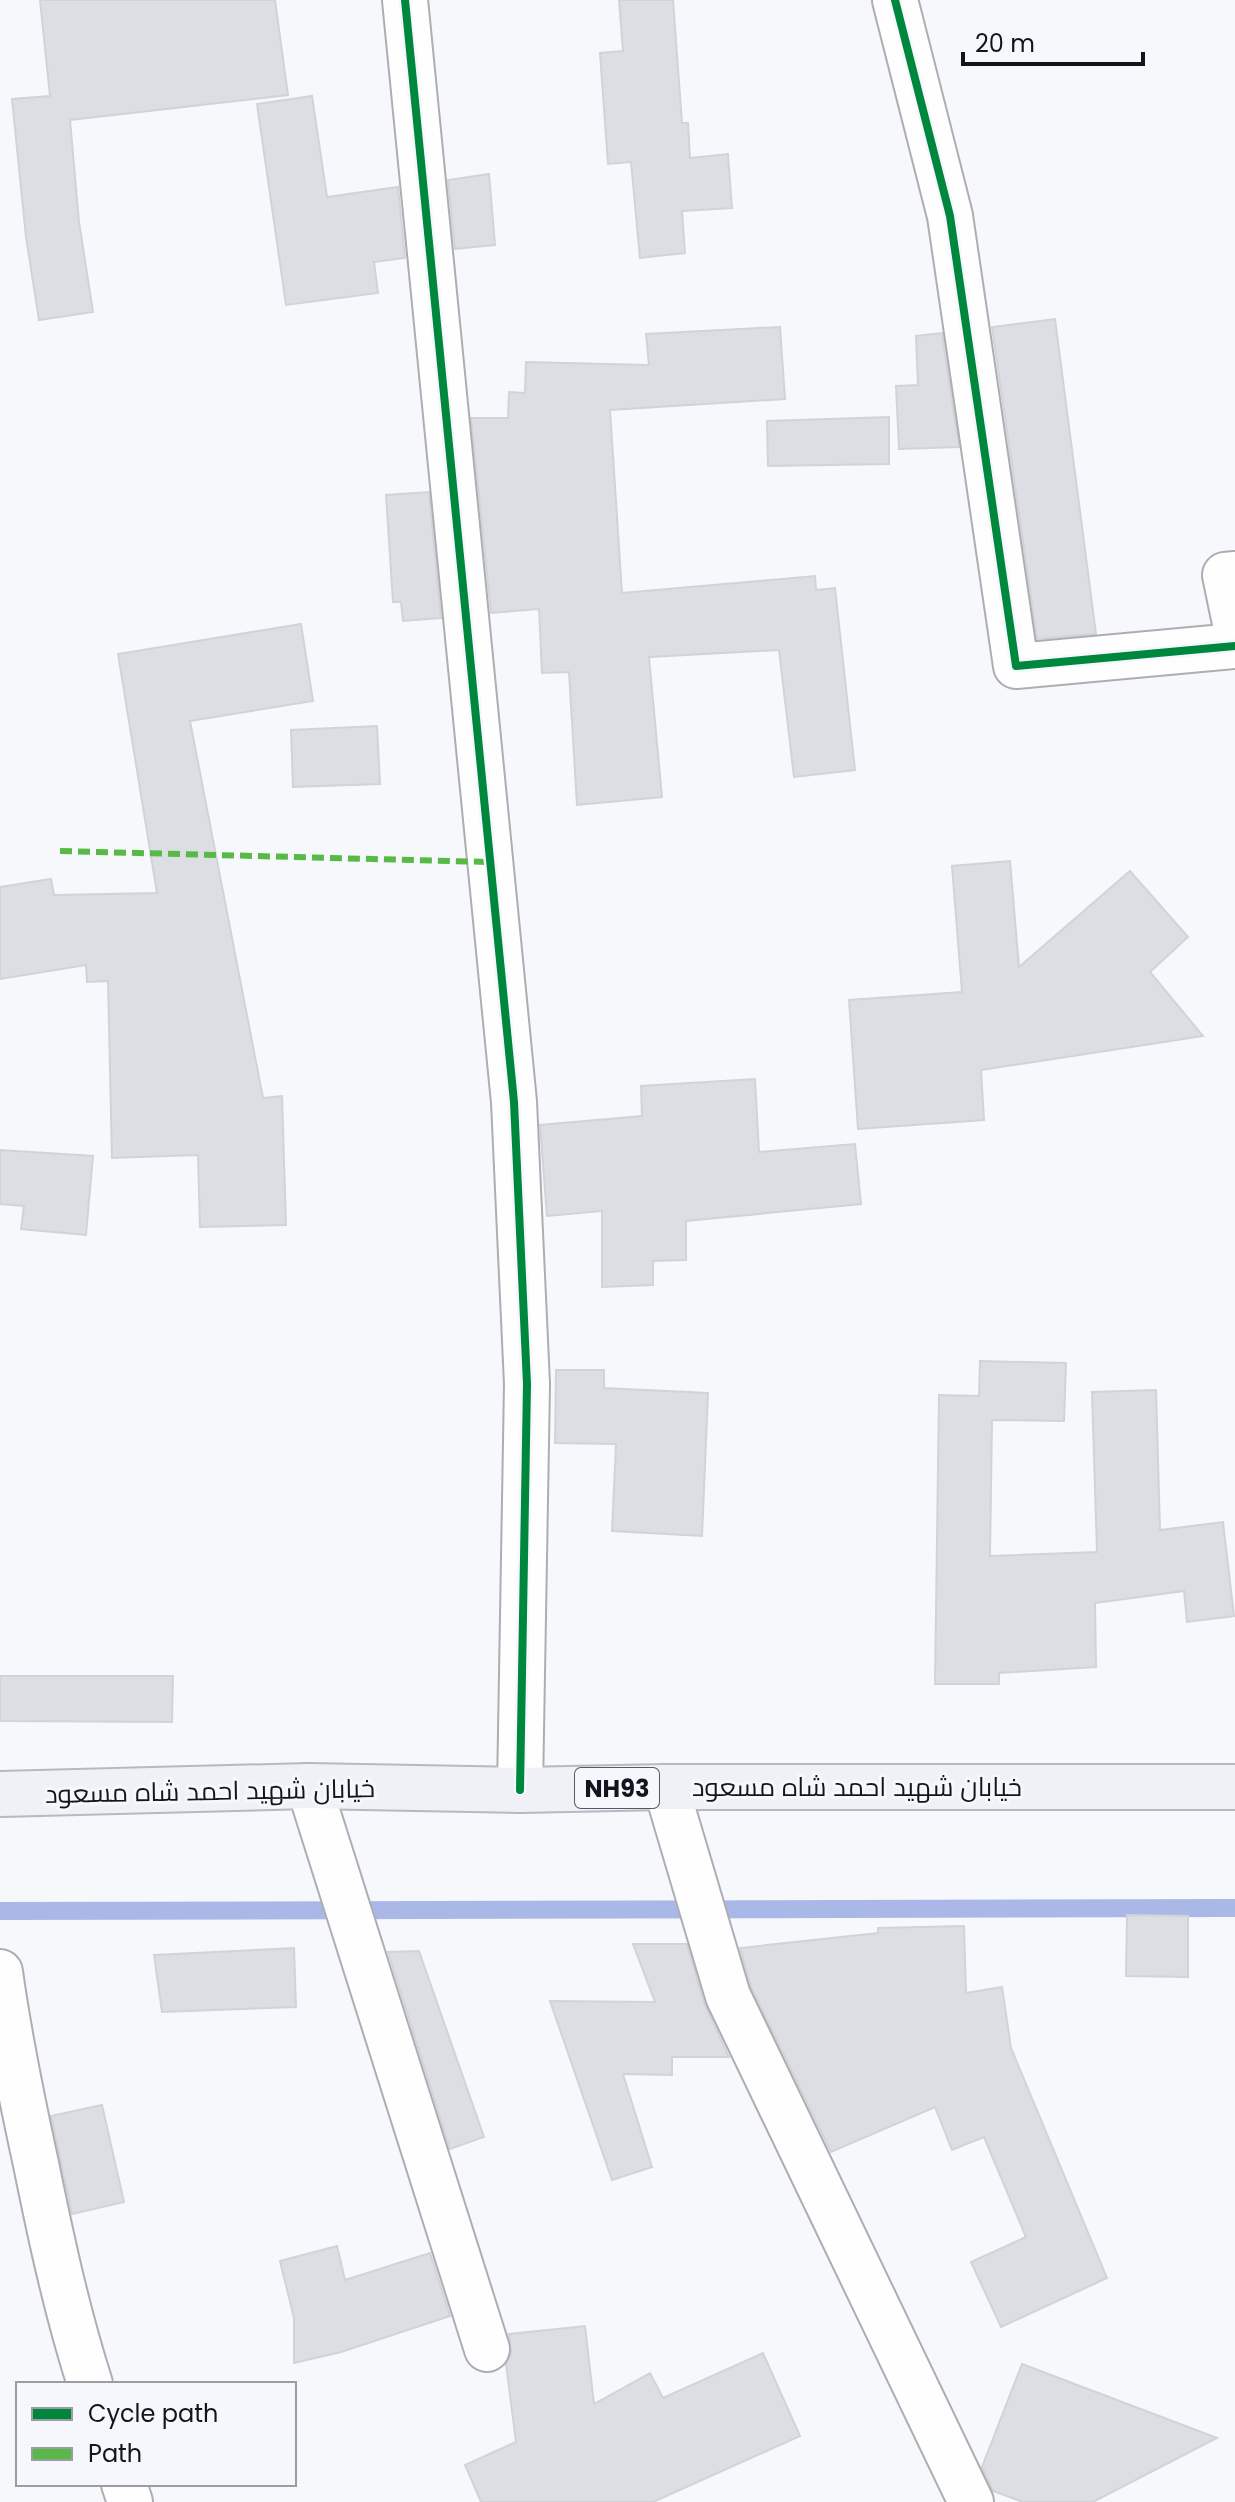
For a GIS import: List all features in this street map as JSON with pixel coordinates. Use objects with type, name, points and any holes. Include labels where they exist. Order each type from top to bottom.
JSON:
[{"type":"main road","name":"خیابان شهید احمد شاه مسعود","points":[[0,1794],[309,1786],[520,1790],[1235,1787]]},
{"type":"street","points":[[405,0],[514,1102],[527,1384],[520,1790]]},
{"type":"street","points":[[895,0],[950,216],[1016,666],[1235,646]]},
{"type":"street","points":[[1235,574],[1225,575],[1235,623]]},
{"type":"street","points":[[309,1786],[487,2349]]},
{"type":"street","points":[[666,1787],[728,1996],[971,2502]]},
{"type":"street","points":[[0,1972],[8,2033],[50,2232],[73,2331],[89,2382]]},
{"type":"building","points":[[40,0],[275,0],[288,95],[70,120],[79,222],[93,312],[39,320],[26,237],[12,99],[50,96]]},
{"type":"building","points":[[619,0],[673,0],[682,123],[688,123],[690,158],[728,154],[732,208],[682,211],[685,253],[640,258],[631,162],[608,164],[600,53],[623,51]]},
{"type":"building","points":[[312,96],[327,197],[398,187],[405,258],[374,262],[378,293],[286,305],[257,104]]},
{"type":"building","points":[[489,174],[495,245],[455,249],[448,180]]},
{"type":"building","points":[[1055,319],[1096,634],[1037,639],[992,327]]},
{"type":"building","points":[[780,327],[785,399],[610,410],[622,593],[815,576],[816,590],[835,588],[855,770],[794,777],[779,650],[649,657],[662,797],[577,805],[569,672],[542,673],[539,609],[491,613],[471,418],[508,418],[509,392],[525,393],[526,362],[649,365],[646,334]]},
{"type":"building","points":[[942,333],[959,447],[899,449],[896,386],[918,385],[916,336]]},
{"type":"building","points":[[889,417],[889,464],[768,466],[767,421]]},
{"type":"building","points":[[429,492],[441,618],[403,621],[401,602],[393,602],[386,495]]},
{"type":"building","points":[[301,624],[313,701],[190,721],[263,1098],[282,1096],[286,1225],[200,1227],[198,1155],[112,1158],[108,981],[87,982],[86,965],[0,979],[0,887],[51,879],[54,895],[157,893],[118,654]]},
{"type":"building","points":[[377,726],[380,784],[293,787],[291,730]]},
{"type":"building","points":[[1010,861],[1019,967],[1130,871],[1188,937],[1150,972],[1203,1036],[981,1070],[984,1120],[858,1129],[849,1000],[962,992],[952,866]]},
{"type":"building","points":[[755,1079],[759,1152],[855,1144],[861,1204],[686,1221],[686,1260],[653,1261],[653,1285],[602,1287],[602,1211],[547,1216],[540,1125],[642,1116],[641,1086]]},
{"type":"building","points":[[0,1150],[93,1156],[86,1235],[21,1229],[24,1206],[0,1204]]},
{"type":"building","points":[[980,1361],[1066,1363],[1064,1421],[992,1420],[990,1556],[1097,1552],[1092,1392],[1156,1390],[1160,1530],[1223,1522],[1234,1616],[1187,1622],[1184,1591],[1095,1603],[1096,1667],[999,1673],[999,1684],[935,1684],[939,1395],[979,1396]]},
{"type":"building","points":[[556,1370],[604,1370],[604,1388],[708,1393],[702,1536],[612,1531],[616,1444],[555,1443]]},
{"type":"building","points":[[0,1676],[173,1676],[172,1722],[0,1721]]},
{"type":"building","points":[[1127,1915],[1188,1916],[1188,1977],[1126,1976]]},
{"type":"building","points":[[964,1926],[966,1993],[1002,1987],[1011,2048],[1107,2278],[1001,2327],[971,2262],[1026,2237],[984,2137],[952,2150],[935,2107],[831,2152],[751,1987],[740,1948],[878,1933],[878,1928]]},
{"type":"building","points":[[633,1944],[687,1944],[704,2003],[729,2057],[672,2057],[672,2075],[623,2074],[652,2167],[612,2180],[550,2001],[655,2002]]},
{"type":"building","points":[[294,1948],[296,2007],[162,2012],[154,1955]]},
{"type":"building","points":[[419,1951],[484,2137],[450,2149],[388,1952]]},
{"type":"building","points":[[102,2105],[124,2202],[72,2214],[51,2116]]},
{"type":"building","points":[[337,2246],[345,2280],[430,2253],[450,2316],[341,2352],[294,2363],[294,2318],[280,2261]]},
{"type":"building","points":[[585,2326],[594,2404],[650,2373],[663,2398],[763,2353],[800,2436],[653,2502],[481,2502],[465,2465],[516,2442],[506,2364],[511,2354],[509,2334]]},
{"type":"building","points":[[1022,2364],[1217,2438],[1093,2502],[1023,2502],[993,2491],[982,2467]]},
{"type":"waterway","points":[[0,1911],[1235,1908]]},
{"type":"marked path","points":[[60,851],[489,862]]},
{"type":"cycle path","points":[[405,0],[514,1102],[527,1384],[520,1790]]},
{"type":"cycle path","points":[[895,0],[950,216],[1016,666],[1235,646]]}]
